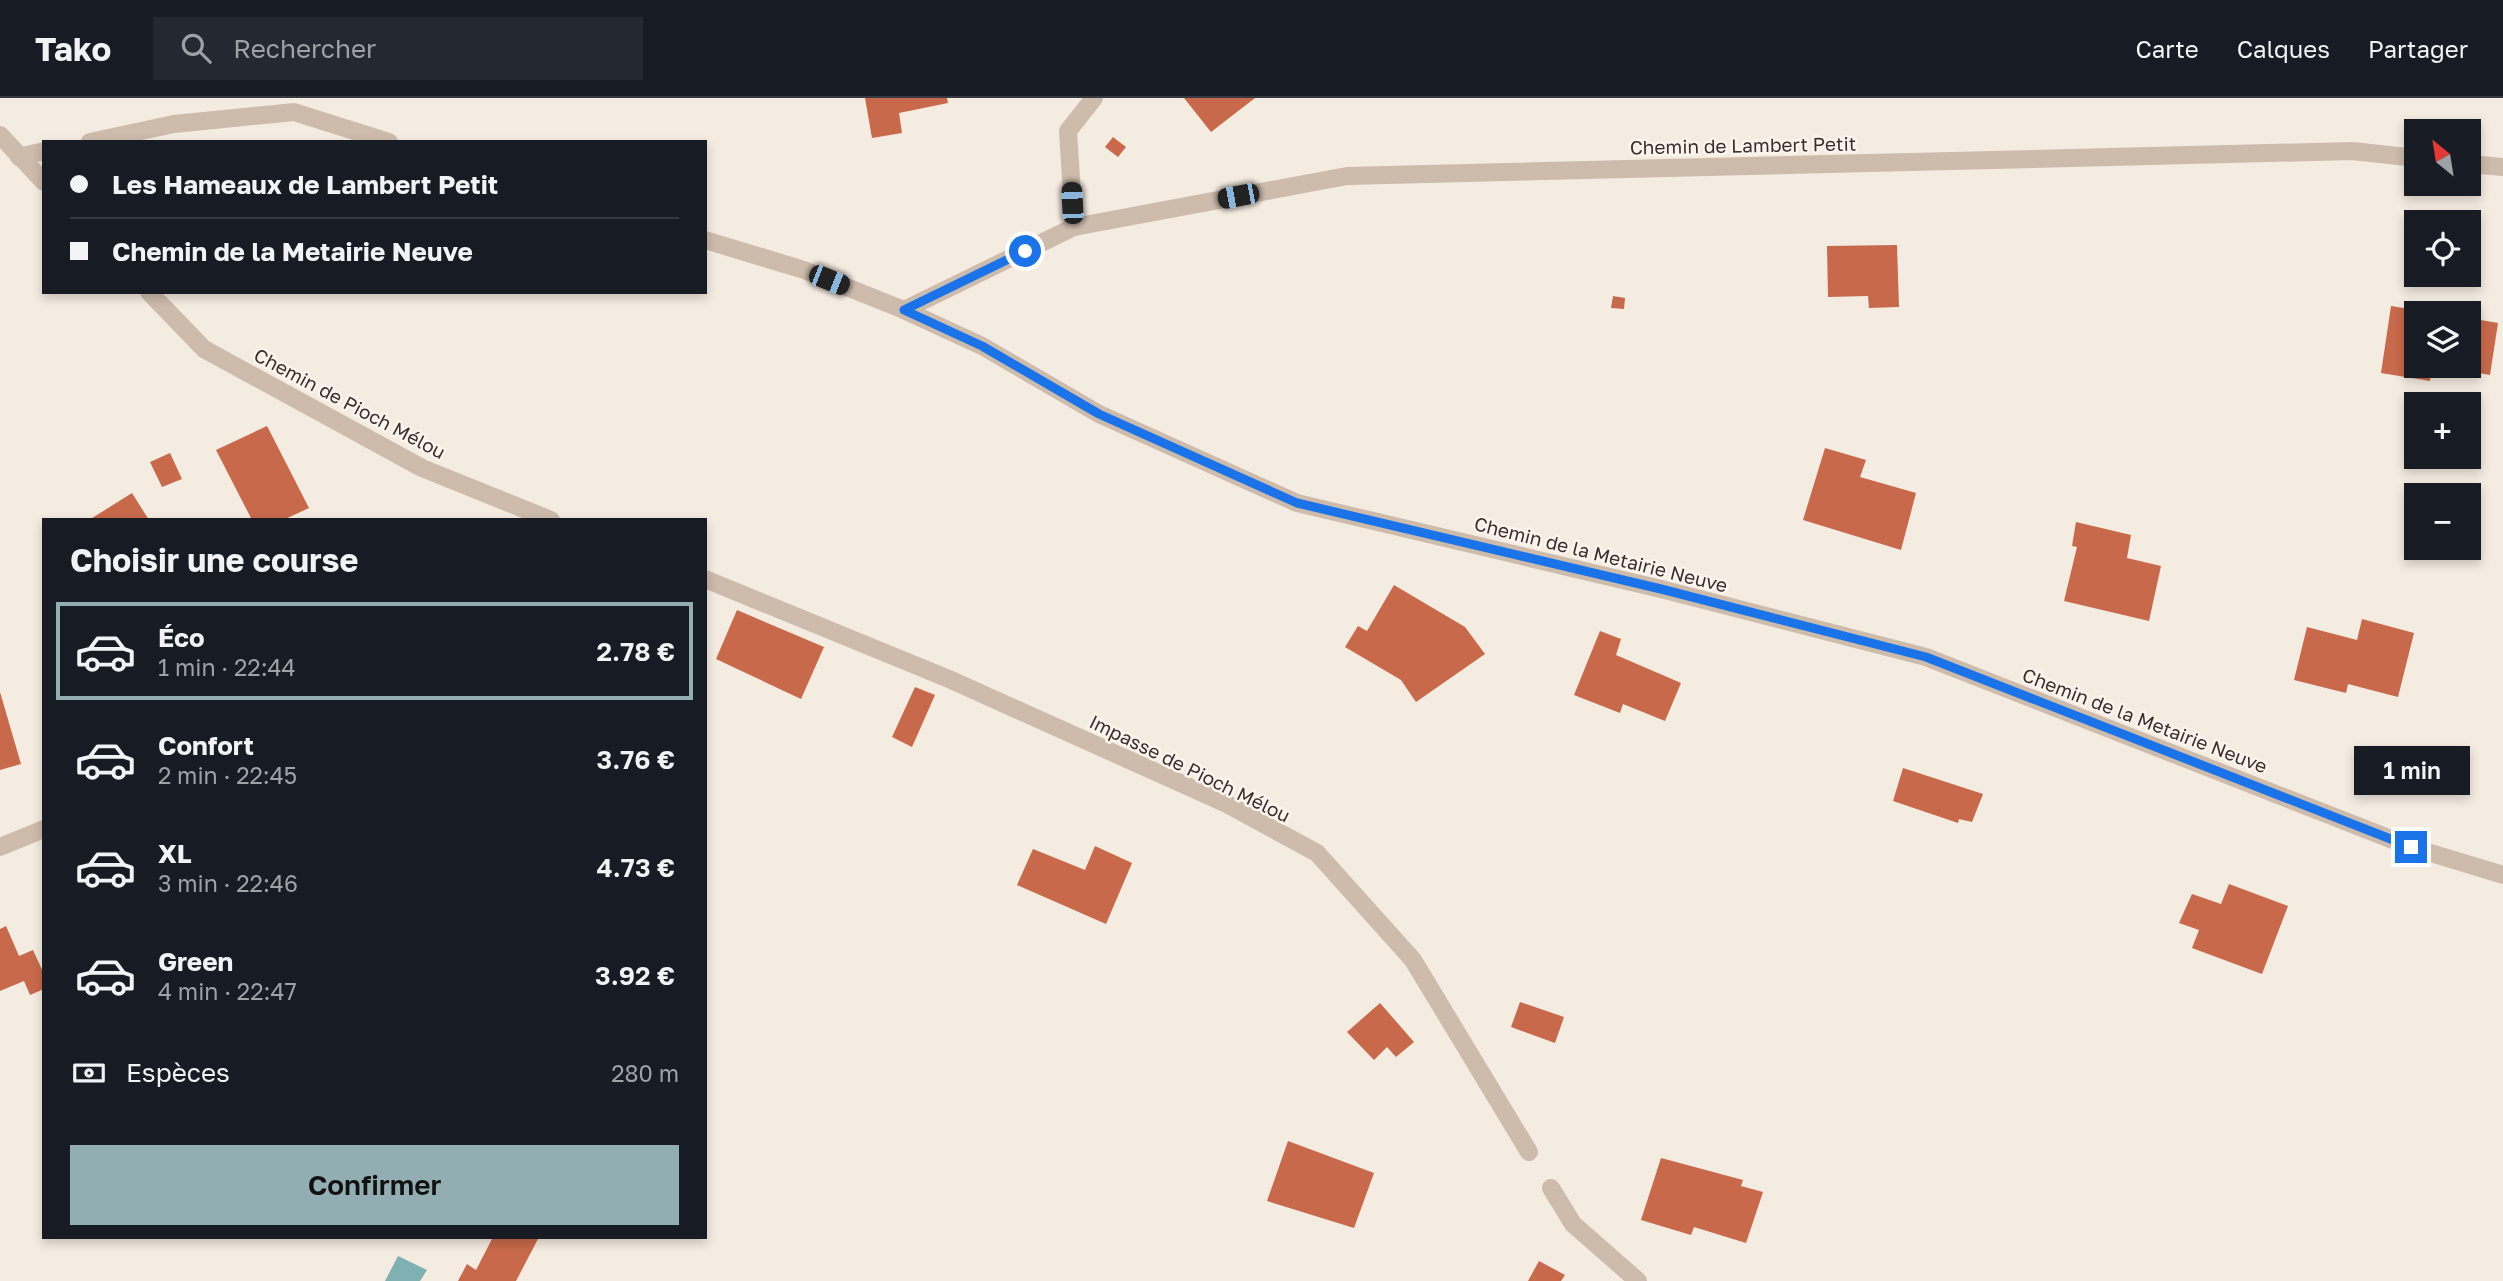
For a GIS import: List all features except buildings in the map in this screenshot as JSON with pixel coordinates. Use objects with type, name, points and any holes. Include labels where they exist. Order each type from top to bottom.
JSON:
[{"type":"street","points":[[1074,227],[1068,131],[1094,98]]},
{"type":"street","points":[[99,140],[174,124],[293,112],[383,140]]},
{"type":"street","points":[[0,135],[42,180]]},
{"type":"street","points":[[19,157],[42,151]]},
{"type":"street","name":"Chemin de Lambert Petit","points":[[904,310],[1074,227],[1347,176],[2352,151],[2404,157]]},
{"type":"street","points":[[2482,165],[2503,167]]},
{"type":"street","name":"Chemin de la Metairie Neuve","points":[[707,241],[804,270],[904,310],[982,346],[1099,414],[1297,503],[1661,589],[1926,657],[2411,847],[2503,875]]},
{"type":"street","name":"Chemin de Pioch Mélou","points":[[151,294],[204,349],[422,468],[546,518]]},
{"type":"street","name":"Impasse de Pioch Mélou","points":[[707,580],[949,679],[1227,804],[1317,853],[1413,960],[1529,1152]]},
{"type":"street","points":[[0,847],[42,830]]},
{"type":"street","points":[[1551,1188],[1573,1224],[1639,1281]]},
{"type":"water","points":[[398,1256],[427,1270],[420,1281],[385,1281]]},
{"type":"route","points":[[1025,251],[904,310],[982,346],[1099,414],[1297,503],[1661,589],[1926,657],[2411,847]]}]
